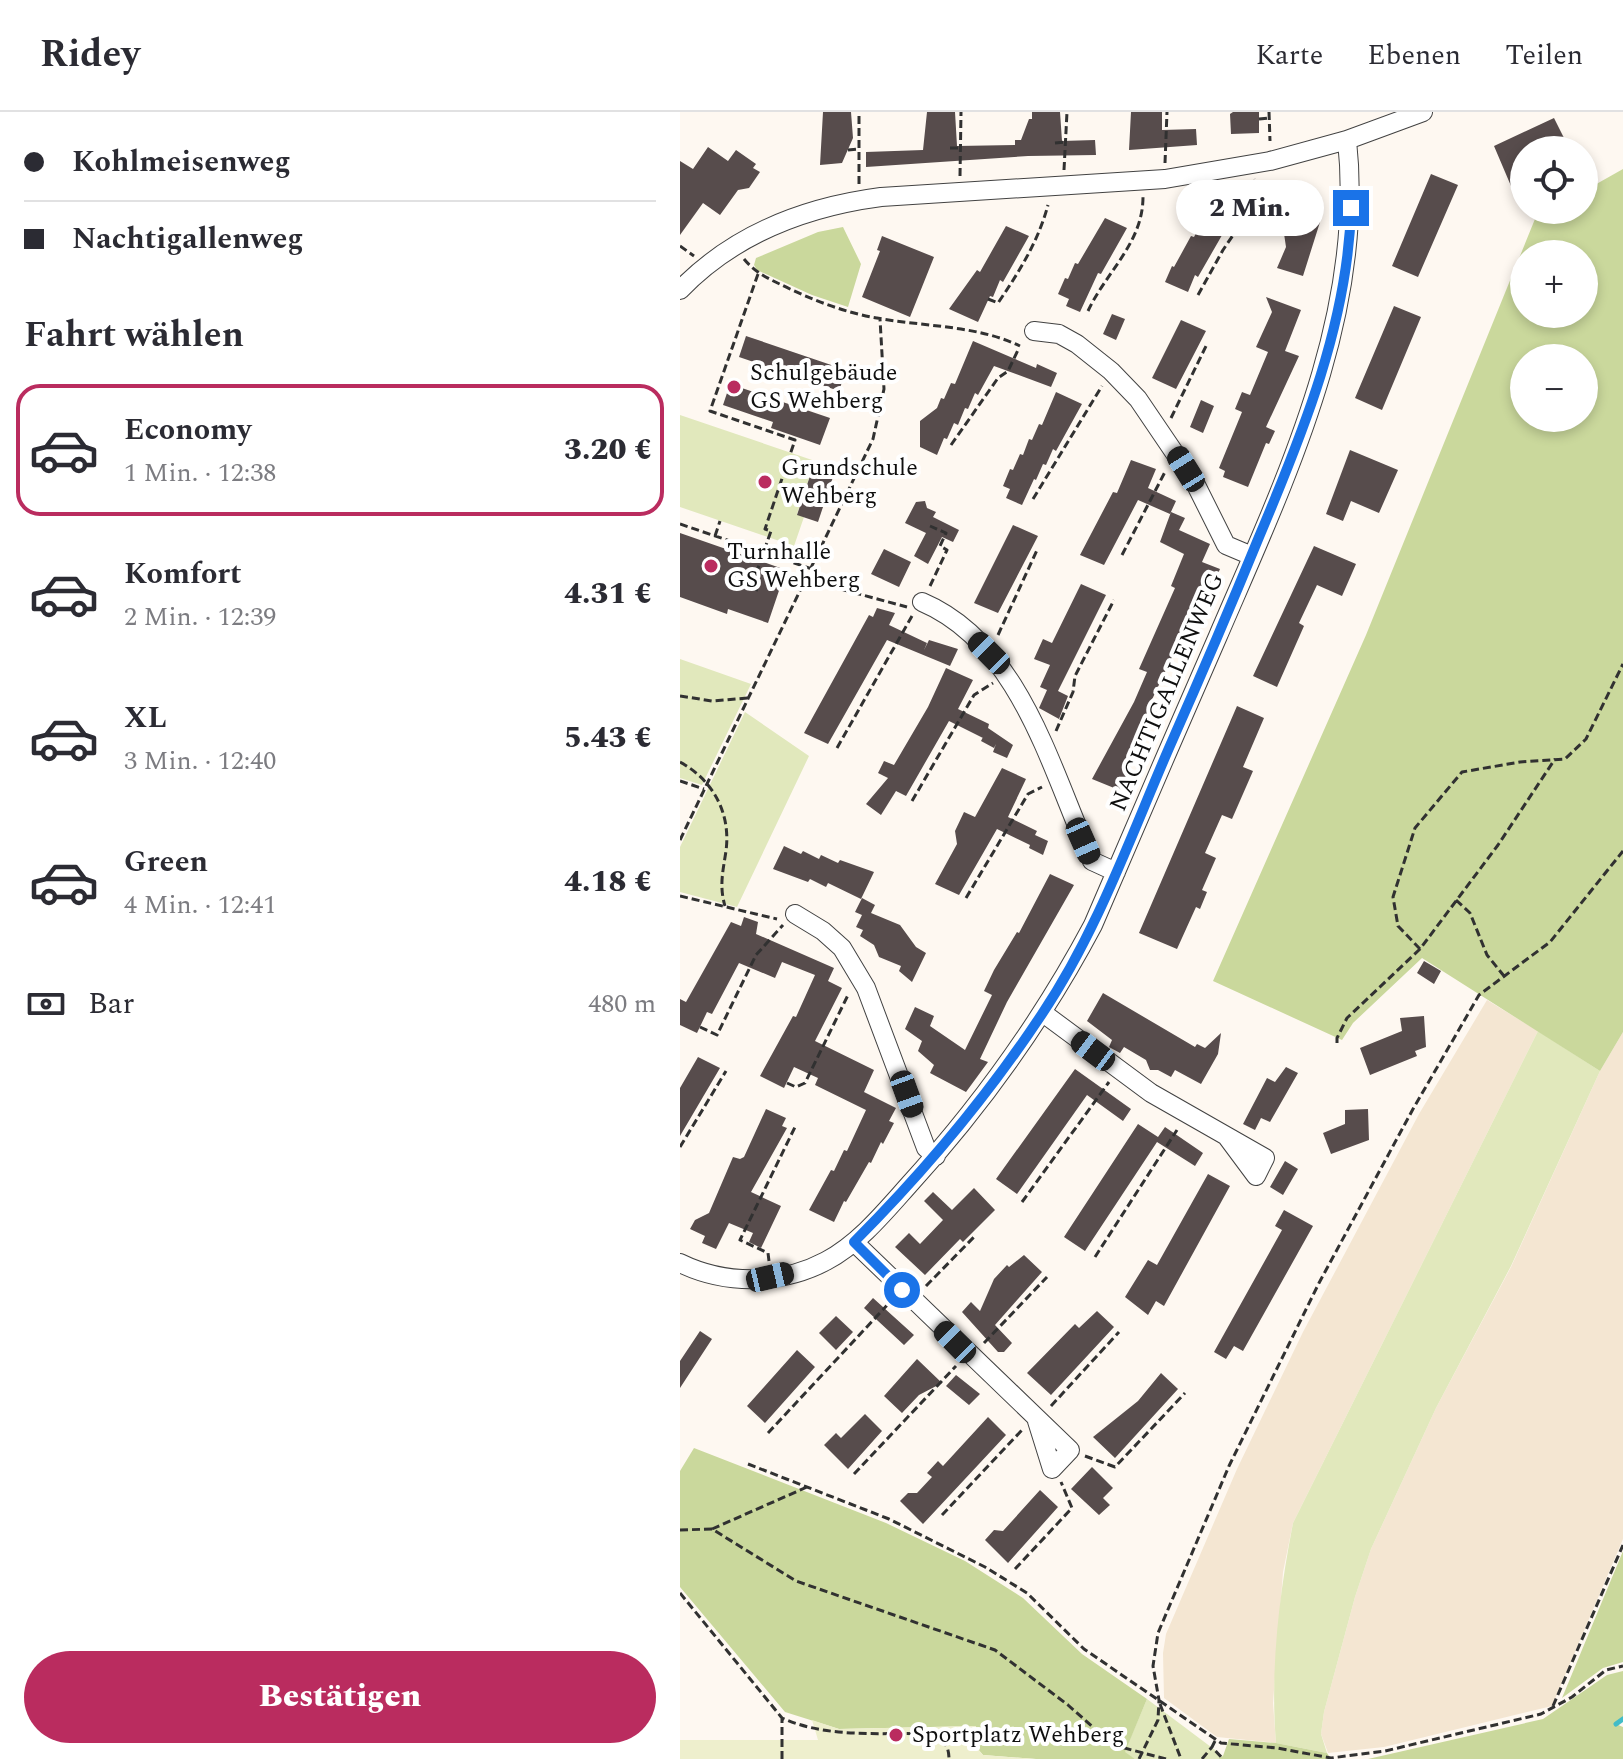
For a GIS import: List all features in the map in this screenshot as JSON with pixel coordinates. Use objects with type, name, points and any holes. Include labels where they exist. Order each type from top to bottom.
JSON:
[{"type":"street","points":[[680,290],[715,258],[759,230],[799,214],[859,200],[1165,179],[1270,161],[1347,140],[1423,112]]},
{"type":"street","name":"NACHTIGALLENWEG","points":[[680,1263],[720,1278],[751,1281],[825,1262],[854,1242],[936,1156],[974,1111],[1043,1013],[1093,925],[1252,556],[1315,392],[1336,316],[1351,228],[1352,184],[1347,140]]},
{"type":"street","points":[[1034,331],[1059,334],[1111,371],[1138,399],[1178,455],[1226,545],[1252,556]]},
{"type":"street","points":[[922,602],[955,618],[1006,675],[1046,753],[1092,861],[1116,872]]},
{"type":"street","points":[[795,914],[834,940],[858,975],[873,1004],[926,1148],[936,1156]]},
{"type":"street","points":[[1043,1013],[1118,1070],[1227,1137]]},
{"type":"street","points":[[854,1242],[1070,1450],[1052,1469],[1035,1419]]},
{"type":"path","points":[[859,112],[859,200]]},
{"type":"path","points":[[961,112],[961,192]]},
{"type":"path","points":[[988,299],[998,303],[1041,232],[1058,186],[1067,112]]},
{"type":"path","points":[[1165,179],[1167,112]]},
{"type":"path","points":[[1269,112],[1270,161]]},
{"type":"path","points":[[1259,119],[1269,118]]},
{"type":"path","points":[[1157,135],[1164,135]]},
{"type":"path","points":[[1055,143],[1065,142]]},
{"type":"path","points":[[950,148],[961,148]]},
{"type":"path","points":[[848,150],[859,149]]},
{"type":"path","points":[[1198,295],[1256,196],[1251,164]]},
{"type":"path","points":[[1088,311],[1130,246],[1143,214],[1143,181]]},
{"type":"path","points":[[758,590],[751,588],[771,531],[765,529],[795,440],[710,411],[758,274],[819,302],[880,319],[971,329],[1013,341],[1020,346],[1008,371],[998,378],[951,445]]},
{"type":"path","points":[[680,840],[862,464],[879,415],[884,376],[880,319]]},
{"type":"path","points":[[1158,427],[1173,417],[1207,344]]},
{"type":"path","points":[[1033,499],[1111,371]]},
{"type":"path","points":[[1122,555],[1159,478],[1178,455]]},
{"type":"path","points":[[715,536],[720,521]]},
{"type":"path","points":[[680,524],[812,569]]},
{"type":"path","points":[[837,748],[898,637],[922,602],[947,550],[940,546],[946,533],[930,526]]},
{"type":"path","points":[[989,653],[1038,548]]},
{"type":"path","points":[[807,580],[906,607],[922,602]]},
{"type":"path","points":[[1046,753],[1073,692],[1075,676],[1114,600]]},
{"type":"path","points":[[1420,949],[1398,926],[1393,897],[1415,828],[1462,772],[1520,762],[1565,759],[1586,739],[1623,664]]},
{"type":"path","points":[[912,801],[974,695],[1006,675]]},
{"type":"path","points":[[680,696],[712,701],[748,698]]},
{"type":"path","points":[[1337,1043],[1347,1018],[1420,949],[1498,845],[1555,759]]},
{"type":"path","points":[[680,762],[707,783],[724,813],[726,848],[720,884],[725,906]]},
{"type":"path","points":[[966,898],[1028,794],[1057,780]]},
{"type":"path","points":[[680,781],[704,789]]},
{"type":"path","points":[[1181,1759],[1159,1700],[1153,1666],[1158,1633],[1269,1383],[1440,1061],[1479,995],[1550,942],[1623,851]]},
{"type":"path","points":[[680,896],[785,924],[756,955],[717,1035],[700,1027]]},
{"type":"path","points":[[1456,900],[1470,913],[1487,955],[1504,976]]},
{"type":"path","points":[[787,1083],[796,1087],[805,1083],[858,975]]},
{"type":"path","points":[[1022,1202],[1118,1070]]},
{"type":"path","points":[[680,1147],[726,1071]]},
{"type":"path","points":[[1095,1257],[1187,1114]]},
{"type":"path","points":[[770,1277],[768,1253],[740,1240],[795,1127]]},
{"type":"path","points":[[768,1433],[907,1296],[974,1237]]},
{"type":"path","points":[[854,1474],[1047,1277]]},
{"type":"path","points":[[942,1515],[1119,1332]]},
{"type":"path","points":[[1070,1450],[1115,1467],[1185,1393]]},
{"type":"path","points":[[748,1464],[889,1519],[985,1567],[1027,1593],[1084,1649],[1215,1741],[1277,1748],[1322,1758],[1356,1757],[1551,1709],[1606,1670],[1623,1666]]},
{"type":"path","points":[[1015,1569],[1072,1508],[1068,1492],[1052,1469]]},
{"type":"path","points":[[680,1530],[712,1529],[807,1487]]},
{"type":"path","points":[[712,1529],[796,1581],[995,1650],[1068,1705],[1113,1745],[1141,1757],[1166,1759]]},
{"type":"path","points":[[1551,1709],[1564,1687],[1623,1545]]},
{"type":"path","points":[[680,1593],[782,1718],[839,1733],[930,1734],[941,1738],[948,1747],[949,1759]]},
{"type":"path","points":[[1141,1757],[1158,1720],[1159,1700]]},
{"type":"path","points":[[782,1718],[782,1759]]},
{"type":"path","points":[[1202,1759],[1215,1741]]},
{"type":"path","points":[[1212,1747],[1223,1759]]},
{"type":"shaded area","points":[[1487,1000],[1538,1031],[1293,1523],[1283,1572],[1273,1703],[1276,1743],[1217,1737],[1164,1698],[1163,1653],[1166,1634],[1237,1469],[1303,1332],[1419,1114]]},
{"type":"shaded area","points":[[1623,1032],[1623,1539],[1552,1706],[1384,1747],[1328,1753],[1321,1734],[1324,1712],[1371,1549],[1436,1408],[1511,1267],[1600,1071]]},
{"type":"green space","points":[[1623,169],[1623,1032],[1600,1071],[1422,958],[1353,1023],[1342,1040],[1213,981],[1366,635],[1510,281],[1510,328],[1598,328],[1598,240],[1526,240],[1533,224],[1598,224],[1598,183]]},
{"type":"green space","points":[[843,227],[861,264],[848,307],[812,295],[757,270],[754,265],[756,258],[818,232]]},
{"type":"green space","points":[[680,415],[815,461],[797,514],[804,517],[794,546],[680,507]]},
{"type":"green space","points":[[680,659],[751,684],[702,785],[680,778]]},
{"type":"green space","points":[[745,712],[809,756],[737,907],[680,892],[680,847]]},
{"type":"green space","points":[[1538,1031],[1600,1071],[1511,1266],[1436,1408],[1371,1549],[1324,1712],[1321,1734],[1327,1753],[1276,1743],[1274,1688],[1277,1633],[1293,1523]]},
{"type":"green space","points":[[694,1448],[886,1523],[965,1561],[1023,1598],[1082,1654],[1147,1699],[1125,1752],[1135,1759],[1036,1759],[983,1755],[977,1748],[976,1726],[839,1729],[785,1712],[680,1587],[680,1471]]},
{"type":"green space","points":[[1623,1551],[1623,1662],[1603,1668],[1562,1698]]},
{"type":"green space","points":[[1623,1671],[1623,1719],[1616,1724],[1623,1727],[1623,1759],[1368,1759],[1543,1719],[1607,1675]]},
{"type":"green space","points":[[1147,1699],[1223,1756],[1218,1759],[1135,1759],[1124,1753]]},
{"type":"green space","name":"Sportplatz Wehberg","points":[[812,1720],[839,1729],[976,1726],[977,1748],[983,1755],[1036,1759],[680,1759],[680,1740],[818,1740]]},
{"type":"green space","points":[[1229,1739],[1276,1743],[1327,1753],[1331,1759],[1218,1759],[1223,1756]]},
{"type":"building","points":[[823,112],[851,112],[853,138],[842,163],[820,165]]},
{"type":"building","points":[[927,112],[955,112],[957,146],[1015,145],[1015,140],[1021,140],[1029,119],[1032,119],[1032,112],[1060,112],[1062,141],[1095,140],[1096,155],[1028,156],[866,167],[866,152],[923,150]]},
{"type":"building","points":[[1131,112],[1162,112],[1162,130],[1196,129],[1197,145],[1129,150]]},
{"type":"building","points":[[1259,112],[1259,133],[1231,134],[1230,114]]},
{"type":"building","points":[[1554,118],[1563,136],[1515,136]]},
{"type":"building","points":[[1510,139],[1510,184],[1494,146]]},
{"type":"building","points":[[708,147],[728,161],[736,150],[756,164],[753,168],[760,172],[749,188],[738,190],[720,215],[703,203],[680,235],[680,161],[693,169]]},
{"type":"building","points":[[1431,174],[1458,185],[1418,277],[1392,266]]},
{"type":"building","points":[[1210,206],[1233,216],[1198,277],[1195,275],[1188,292],[1165,282]]},
{"type":"building","points":[[1287,212],[1320,222],[1303,276],[1277,268],[1286,247],[1283,227]]},
{"type":"building","points":[[1105,218],[1127,228],[1101,274],[1098,273],[1080,312],[1066,306],[1069,299],[1058,294],[1065,278],[1068,279],[1075,263],[1078,264]]},
{"type":"building","points":[[1006,226],[1029,236],[1003,282],[1000,280],[993,297],[990,296],[978,322],[949,309],[977,270],[980,272]]},
{"type":"building","points":[[882,236],[934,257],[910,317],[862,297],[880,251],[877,250]]},
{"type":"building","points":[[1266,297],[1301,310],[1285,351],[1299,356],[1266,427],[1275,431],[1269,444],[1266,443],[1248,487],[1223,477],[1225,471],[1219,468],[1242,412],[1235,409],[1242,392],[1250,395],[1268,352],[1256,347],[1272,312]]},
{"type":"building","points":[[1394,306],[1421,317],[1382,410],[1355,398]]},
{"type":"building","points":[[1112,314],[1125,319],[1116,340],[1103,334]]},
{"type":"building","points":[[1181,320],[1206,331],[1176,389],[1152,378]]},
{"type":"building","points":[[746,336],[846,370],[839,391],[739,357]]},
{"type":"building","points":[[973,341],[1036,368],[1037,364],[1057,373],[1051,387],[994,366],[978,395],[975,393],[968,409],[965,408],[958,425],[954,423],[947,439],[944,438],[937,455],[920,447],[920,421],[937,408],[951,383],[955,384]]},
{"type":"building","points":[[730,384],[830,418],[820,445],[771,428],[773,422],[723,405]]},
{"type":"building","points":[[1056,392],[1082,404],[1056,451],[1053,449],[1046,465],[1043,464],[1034,479],[1022,505],[1006,498],[1010,489],[1003,486],[1010,469],[1013,470],[1020,454],[1023,455],[1029,439],[1032,440],[1039,424],[1042,425]]},
{"type":"building","points":[[1201,400],[1214,406],[1203,433],[1190,427]]},
{"type":"building","points":[[1350,450],[1398,470],[1379,513],[1351,501],[1343,521],[1326,514]]},
{"type":"building","points":[[1131,460],[1156,469],[1148,488],[1176,501],[1170,514],[1138,500],[1104,565],[1080,555],[1113,492],[1117,493]]},
{"type":"building","points":[[815,461],[836,468],[818,522],[797,515]]},
{"type":"building","points":[[925,501],[927,508],[936,512],[933,517],[959,530],[953,542],[942,537],[928,564],[914,556],[926,533],[905,523],[916,502]]},
{"type":"building","points":[[1171,512],[1185,518],[1179,530],[1210,544],[1202,562],[1220,569],[1213,585],[1207,583],[1148,708],[1158,712],[1119,790],[1092,779],[1134,702],[1147,672],[1139,669],[1175,588],[1171,586],[1184,554],[1160,542]]},
{"type":"building","points":[[1013,525],[1038,536],[998,613],[974,603]]},
{"type":"building","points":[[680,533],[786,570],[768,623],[728,609],[727,614],[680,597]]},
{"type":"building","points":[[1314,546],[1356,564],[1342,596],[1317,585],[1299,623],[1304,626],[1277,687],[1253,676]]},
{"type":"building","points":[[884,549],[911,562],[899,587],[871,574]]},
{"type":"building","points":[[1081,584],[1106,595],[1058,691],[1068,696],[1059,719],[1039,708],[1047,690],[1040,687],[1050,665],[1034,659],[1043,639],[1052,643]]},
{"type":"building","points":[[877,608],[895,613],[889,625],[927,643],[924,650],[929,640],[958,649],[950,666],[887,640],[828,744],[804,733],[869,615],[873,617]]},
{"type":"building","points":[[946,668],[973,680],[958,709],[989,724],[988,728],[1013,745],[1007,758],[993,752],[996,744],[994,748],[981,741],[983,738],[949,721],[906,796],[896,791],[881,815],[866,804],[888,778],[878,773],[884,761],[894,765],[928,707]]},
{"type":"building","points":[[1237,706],[1264,718],[1243,767],[1253,771],[1232,819],[1222,815],[1205,853],[1216,858],[1202,890],[1207,892],[1200,909],[1196,907],[1177,949],[1139,933]]},
{"type":"building","points":[[1002,768],[1026,779],[1008,817],[1037,831],[1035,835],[1048,841],[1043,855],[997,829],[959,895],[935,884],[957,844],[955,831],[964,812],[975,817]]},
{"type":"building","points":[[784,846],[801,854],[803,851],[819,859],[821,855],[838,863],[840,860],[874,872],[861,899],[828,883],[826,887],[810,879],[808,882],[773,869]]},
{"type":"building","points":[[1050,874],[1074,885],[1007,1002],[980,1059],[988,1062],[966,1092],[930,1073],[934,1065],[918,1051],[922,1041],[905,1029],[915,1007],[934,1016],[930,1026],[965,1050],[992,995],[984,991],[994,970],[1019,933]]},
{"type":"building","points":[[862,898],[875,905],[871,913],[900,925],[916,947],[926,953],[912,982],[899,971],[901,966],[879,957],[874,945],[860,936],[863,930],[856,927],[862,915],[855,912]]},
{"type":"building","points":[[744,917],[758,922],[756,934],[834,968],[828,981],[842,988],[815,1041],[874,1070],[864,1092],[896,1108],[889,1121],[894,1123],[883,1144],[881,1142],[834,1222],[809,1210],[831,1170],[834,1171],[844,1150],[847,1151],[866,1110],[815,1085],[818,1078],[794,1067],[784,1088],[760,1076],[793,1016],[796,1017],[815,975],[782,962],[775,978],[739,963],[712,1014],[707,1012],[697,1033],[680,1025],[680,999],[686,1002],[731,922],[741,926]]},
{"type":"building","points":[[1424,961],[1441,971],[1434,984],[1417,973]]},
{"type":"building","points":[[1103,993],[1195,1047],[1197,1044],[1205,1048],[1221,1033],[1218,1054],[1201,1084],[1175,1070],[1171,1077],[1158,1070],[1150,1070],[1146,1060],[1124,1047],[1120,1053],[1109,1047],[1112,1040],[1087,1021]]},
{"type":"building","points":[[1424,1016],[1426,1047],[1415,1051],[1417,1056],[1370,1075],[1360,1048],[1402,1031],[1400,1018]]},
{"type":"building","points":[[698,1057],[720,1068],[680,1136],[680,1088]]},
{"type":"building","points":[[1286,1067],[1298,1073],[1270,1122],[1261,1118],[1255,1130],[1243,1124],[1267,1078],[1275,1082]]},
{"type":"building","points":[[1075,1069],[1131,1109],[1123,1121],[1087,1095],[1017,1194],[996,1179]]},
{"type":"building","points":[[766,1109],[786,1118],[782,1126],[787,1128],[751,1192],[781,1206],[761,1248],[749,1242],[753,1233],[729,1223],[716,1249],[702,1243],[705,1236],[690,1229],[695,1220],[709,1213],[733,1157],[744,1157]]},
{"type":"building","points":[[1368,1109],[1369,1140],[1331,1154],[1323,1133],[1345,1124],[1345,1110]]},
{"type":"building","points":[[1138,1124],[1158,1137],[1165,1127],[1203,1153],[1195,1166],[1157,1142],[1085,1251],[1064,1237]]},
{"type":"building","points":[[1285,1161],[1298,1169],[1283,1195],[1270,1187]]},
{"type":"building","points":[[1208,1174],[1230,1186],[1164,1306],[1156,1301],[1148,1315],[1125,1297],[1148,1260],[1157,1265]]},
{"type":"building","points":[[974,1188],[995,1210],[963,1242],[960,1239],[925,1275],[895,1247],[909,1233],[920,1244],[943,1220],[924,1201],[933,1192],[952,1210]]},
{"type":"building","points":[[1284,1210],[1313,1226],[1243,1351],[1234,1346],[1226,1359],[1214,1352],[1282,1230],[1275,1226]]},
{"type":"building","points":[[1024,1255],[1042,1272],[995,1325],[1012,1343],[1004,1352],[998,1352],[962,1312],[971,1302],[980,1311],[994,1279],[1007,1265],[1009,1267]]},
{"type":"building","points":[[873,1298],[914,1335],[904,1345],[864,1308]]},
{"type":"building","points":[[1097,1311],[1114,1327],[1051,1395],[1027,1373],[1075,1324],[1079,1328]]},
{"type":"building","points":[[836,1316],[853,1332],[836,1350],[819,1333]]},
{"type":"building","points":[[700,1331],[712,1339],[680,1388],[680,1361]]},
{"type":"building","points":[[797,1350],[815,1367],[765,1423],[747,1406]]},
{"type":"building","points":[[917,1359],[942,1383],[919,1395],[902,1413],[884,1396]]},
{"type":"building","points":[[1161,1373],[1178,1389],[1115,1458],[1093,1437],[1138,1401]]},
{"type":"building","points":[[956,1375],[980,1394],[969,1405],[946,1386]]},
{"type":"building","points":[[865,1414],[882,1431],[848,1469],[824,1445],[836,1433],[841,1438]]},
{"type":"building","points":[[988,1417],[1006,1435],[923,1524],[900,1501],[908,1493],[917,1493],[932,1477],[927,1473],[938,1461],[943,1466]]},
{"type":"building","points":[[1092,1467],[1113,1488],[1103,1498],[1110,1505],[1099,1515],[1071,1489]]},
{"type":"building","points":[[1040,1490],[1058,1507],[1008,1563],[985,1540],[994,1530],[1003,1531]]},
{"type":"waterway","points":[[1616,1724],[1623,1719]]},
{"type":"place","name":"Schulgebäude GS Wehberg","points":[[734,387]]},
{"type":"place","name":"Grundschule Wehberg","points":[[765,482]]},
{"type":"place","name":"Turnhalle GS Wehberg","points":[[711,566]]},
{"type":"place","name":"Sportplatz Wehberg","points":[[896,1735]]},
{"type":"route","points":[[902,1290],[854,1242],[974,1111],[1043,1013],[1093,925],[1252,556],[1302,429],[1336,316],[1348,256],[1351,208]]}]
